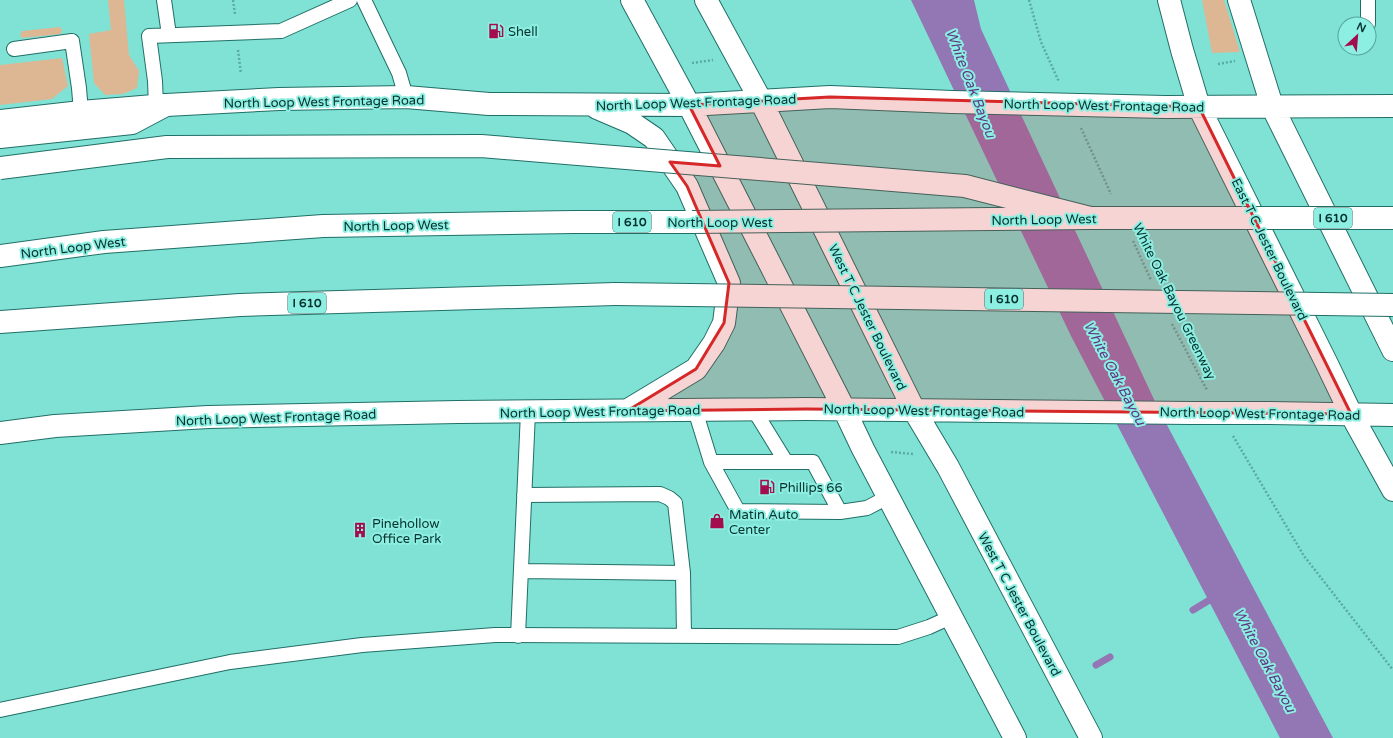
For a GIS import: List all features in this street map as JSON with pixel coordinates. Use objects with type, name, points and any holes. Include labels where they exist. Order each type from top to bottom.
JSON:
[{"type":"main road","points":[[632,0],[689,105],[863,449],[1015,738]]},
{"type":"main road","name":"West T C Jester Boulevard","points":[[706,0],[761,101],[914,410],[948,467],[1091,738]]},
{"type":"main road","name":"East T C Jester Boulevard","points":[[1169,0],[1199,107],[1351,414],[1393,490]]},
{"type":"main road","points":[[1240,0],[1272,106],[1393,350]]},
{"type":"main road","name":"North Loop West Frontage Road","points":[[0,121],[81,112],[279,99],[406,97],[489,104],[588,105],[689,105],[830,97],[952,102],[1165,107],[1393,106]]},
{"type":"main road","points":[[588,105],[632,123],[654,138],[687,186],[729,283],[724,323],[714,343],[696,369],[628,411]]},
{"type":"main road","points":[[0,137],[132,123],[161,106]]},
{"type":"main road","points":[[0,168],[167,147],[481,146],[965,186],[1090,218]]},
{"type":"main road","name":"North Loop West","points":[[0,256],[104,242],[323,226],[573,222],[1090,218],[1393,218]]},
{"type":"main road","name":"I 610","points":[[0,322],[240,305],[615,294],[1393,305]]},
{"type":"main road","name":"North Loop West Frontage Road","points":[[0,433],[55,426],[208,417],[528,412],[844,409],[1393,415]]},
{"type":"lane","points":[[164,0],[169,35]]},
{"type":"lane","points":[[161,106],[155,81],[149,36],[281,31],[350,0]]},
{"type":"lane","points":[[364,0],[399,73],[406,97]]},
{"type":"lane","points":[[1368,0],[1371,16]]},
{"type":"lane","points":[[14,49],[72,41],[81,112]]},
{"type":"lane","points":[[695,410],[710,462],[738,511],[840,512],[867,508],[888,497]]},
{"type":"lane","points":[[754,410],[786,462]]},
{"type":"lane","points":[[518,636],[528,412]]},
{"type":"lane","points":[[710,462],[813,462],[840,512]]},
{"type":"lane","points":[[524,495],[660,494],[669,498],[675,503],[683,573],[684,636]]},
{"type":"lane","points":[[521,571],[683,573]]},
{"type":"lane","points":[[0,710],[230,662],[362,645],[495,635],[898,637],[929,627],[951,617]]},
{"type":"path","points":[[1029,0],[1041,42],[1060,84]]},
{"type":"path","points":[[692,63],[714,60]]},
{"type":"path","points":[[1218,64],[1241,61]]},
{"type":"path","points":[[1079,124],[1113,198]]},
{"type":"path","name":"White Oak Bayou Greenway","points":[[1133,240],[1153,283]]},
{"type":"path","name":"White Oak Bayou Greenway","points":[[1170,319],[1180,341],[1210,395]]},
{"type":"path","points":[[1233,436],[1304,556],[1393,670]]},
{"type":"path","points":[[886,452],[913,454]]},
{"type":"highlighted area","points":[[830,97],[1199,107],[1351,414],[806,409],[627,411],[696,369],[724,323],[729,283],[687,186],[670,162],[720,166],[689,105]]},
{"type":"shaded area","points":[[108,0],[124,0],[129,55],[139,71],[137,88],[123,94],[105,95],[94,83],[89,34],[111,30]]},
{"type":"shaded area","points":[[1202,0],[1224,0],[1240,52],[1212,53]]},
{"type":"shaded area","points":[[60,27],[62,30],[61,34],[22,38],[20,35],[22,31]]},
{"type":"shaded area","points":[[62,58],[68,86],[52,99],[0,105],[0,65]]},
{"type":"water","name":"White Oak Bayou","points":[[911,0],[974,0],[981,29],[1158,408],[1333,738],[1280,738],[1071,336]]},
{"type":"waterway","points":[[1193,610],[1216,596]]},
{"type":"waterway","points":[[1096,665],[1110,657]]},
{"type":"place","name":"Shell","points":[[496,31]]},
{"type":"place","name":"Phillips 66","points":[[767,487]]},
{"type":"place","name":"Matin Auto Center","points":[[717,521]]},
{"type":"place","name":"Pinehollow Office Park","points":[[360,530]]}]
